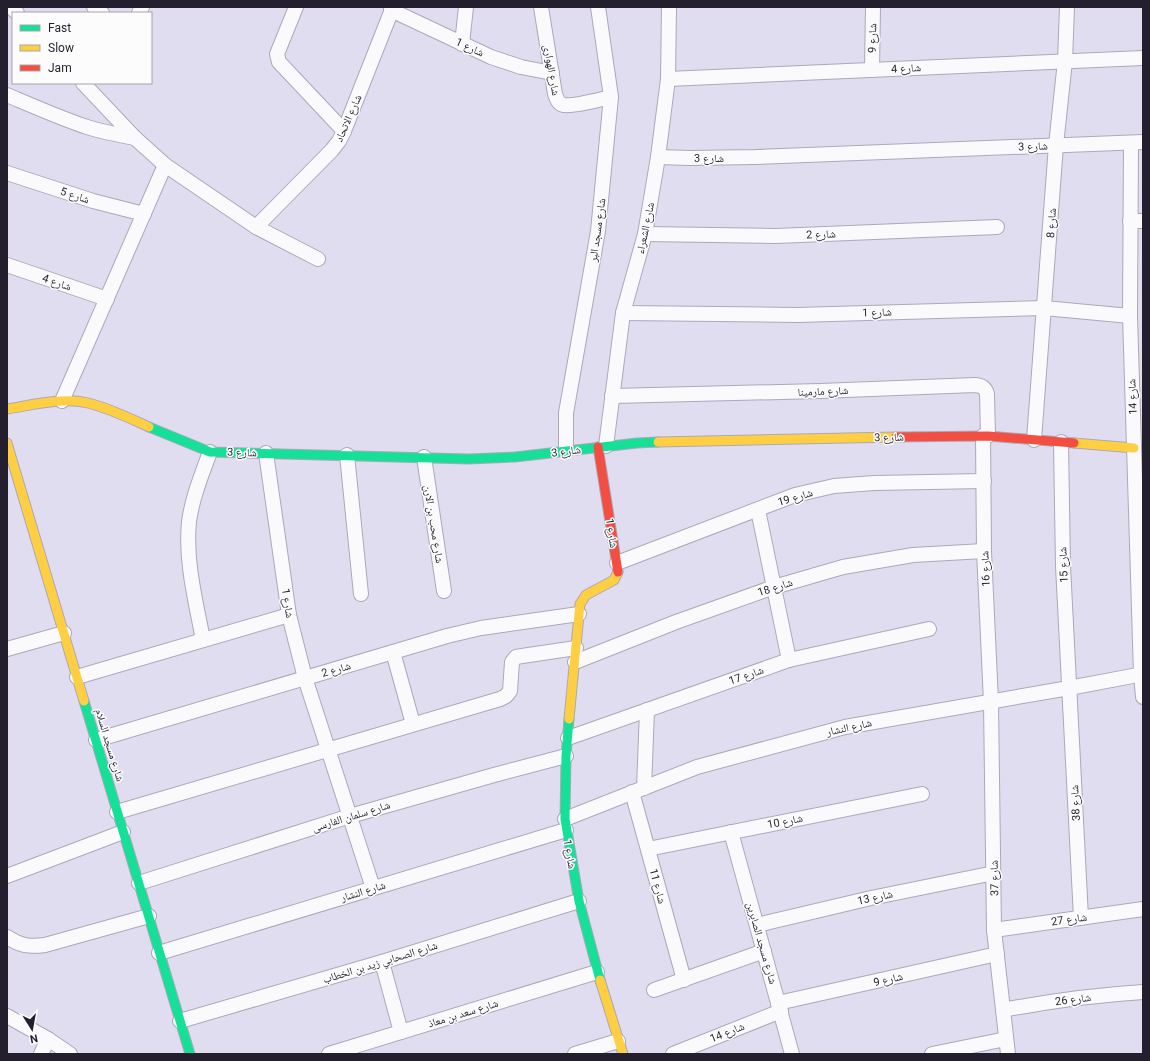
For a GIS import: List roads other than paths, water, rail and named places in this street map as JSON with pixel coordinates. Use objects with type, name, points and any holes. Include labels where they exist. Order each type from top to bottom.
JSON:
[{"type":"street","points":[[296,7],[277,54],[279,62],[344,130]]},
{"type":"street","points":[[462,44],[466,7]]},
{"type":"street","name":"شارع الهوارى","points":[[541,7],[557,101],[563,105],[571,105],[611,97]]},
{"type":"street","name":"شارع مسجد البر","points":[[566,451],[565,432],[567,407],[598,231],[611,97],[598,7]]},
{"type":"street","name":"شارع الشعراء","points":[[602,447],[612,396],[623,313],[645,234],[658,157],[668,79],[669,7]]},
{"type":"street","name":"شارع 9","points":[[872,70],[873,7]]},
{"type":"street","name":"شارع 8","points":[[1034,440],[1056,145],[1065,61],[1067,7]]},
{"type":"street","name":"شارع الاتحاد","points":[[256,227],[332,150],[339,141],[392,8]]},
{"type":"street","name":"شارع 1","points":[[392,8],[462,44],[491,57],[521,67],[552,73]]},
{"type":"street","name":"شارع 4","points":[[668,79],[1143,58]]},
{"type":"street","points":[[85,84],[135,138],[165,165],[256,227],[318,259]]},
{"type":"street","points":[[7,95],[88,128],[135,138]]},
{"type":"street","name":"شارع 3","points":[[658,157],[748,157],[1137,142]]},
{"type":"street","name":"شارع 14","points":[[1137,142],[1136,289],[1130,316],[1137,352],[1138,426],[1134,448],[1139,498],[1143,698]]},
{"type":"street","points":[[62,401],[165,165]]},
{"type":"street","name":"شارع 5","points":[[7,173],[93,201],[144,214]]},
{"type":"street","name":"شارع 2","points":[[645,234],[776,236],[997,228]]},
{"type":"street","name":"شارع 4","points":[[7,266],[107,300]]},
{"type":"street","name":"شارع 1","points":[[623,313],[797,315],[1044,308],[1130,316]]},
{"type":"street","name":"شارع مارمينا","points":[[612,396],[820,392],[975,385],[981,386],[985,389],[987,394],[985,436]]},
{"type":"street","name":"شارع 3","points":[[7,409],[62,401],[87,404],[111,411],[210,452],[469,458],[515,457],[650,442],[701,439],[985,436],[1134,448]]},
{"type":"street","name":"شارع 16","points":[[985,436],[984,551],[991,702]]},
{"type":"street","name":"شارع 15","points":[[1061,442],[1063,566],[1069,688]]},
{"type":"street","name":"شارع مسجد السلام","points":[[7,443],[190,1054]]},
{"type":"street","name":"شارع 1","points":[[602,447],[618,572],[614,580],[594,590],[586,596],[580,604],[566,756],[566,824],[579,901],[597,972],[620,1047]]},
{"type":"street","points":[[203,640],[192,580],[188,547],[189,521],[195,493],[210,452]]},
{"type":"street","name":"شارع 1","points":[[266,453],[289,615],[304,678],[373,888]]},
{"type":"street","points":[[347,455],[361,594]]},
{"type":"street","name":"شارع محب بن الارن","points":[[424,457],[444,591]]},
{"type":"street","name":"شارع 19","points":[[617,563],[796,495],[834,486],[874,483],[984,481]]},
{"type":"street","points":[[758,510],[788,660]]},
{"type":"street","name":"شارع 18","points":[[575,655],[676,622],[774,587],[843,567],[913,555],[984,551]]},
{"type":"street","name":"شارع 2","points":[[96,740],[447,636],[481,628],[579,614]]},
{"type":"street","points":[[77,677],[289,615]]},
{"type":"street","name":"شارع 17","points":[[568,738],[788,660],[929,629]]},
{"type":"street","points":[[7,649],[64,633]]},
{"type":"street","points":[[393,652],[413,724]]},
{"type":"street","points":[[118,812],[506,696],[510,691],[512,662],[516,657],[575,655]]},
{"type":"street","name":"شارع النشار","points":[[160,953],[373,888],[566,824],[638,790],[697,767],[845,727],[1142,674]]},
{"type":"street","name":"شارع 38","points":[[1069,688],[1081,918]]},
{"type":"street","name":"شارع 37","points":[[991,702],[994,930],[1008,1054]]},
{"type":"street","name":"شارع 11","points":[[647,710],[638,790],[648,849],[684,980]]},
{"type":"street","name":"شارع سلمان الفارسى","points":[[138,883],[350,816],[566,756]]},
{"type":"street","name":"شارع 10","points":[[648,849],[922,794]]},
{"type":"street","points":[[7,876],[123,832]]},
{"type":"street","name":"شارع مسجد الصابرين","points":[[731,832],[792,1054]]},
{"type":"street","name":"شارع 13","points":[[756,925],[871,898],[994,873]]},
{"type":"street","name":"شارع الصحابي زيد بن الخطاب","points":[[180,1021],[382,962],[579,901]]},
{"type":"street","name":"شارع 27","points":[[994,930],[1143,909]]},
{"type":"street","points":[[7,937],[16,943],[30,946],[45,945],[149,916]]},
{"type":"street","points":[[654,990],[764,951]]},
{"type":"street","name":"شارع 9","points":[[779,1007],[997,954]]},
{"type":"street","points":[[382,962],[401,1032]]},
{"type":"street","name":"شارع سعد بن معاذ","points":[[329,1054],[597,972]]},
{"type":"street","name":"شارع 26","points":[[1003,1010],[1055,1000],[1143,992]]},
{"type":"street","name":"شارع 14","points":[[673,1054],[779,1007]]},
{"type":"street","points":[[7,1016],[48,1039],[70,1054]]},
{"type":"street","points":[[40,1054],[48,1039]]},
{"type":"street","points":[[932,1054],[1006,1039]]},
{"type":"street","points":[[574,1054],[620,1047]]}]
